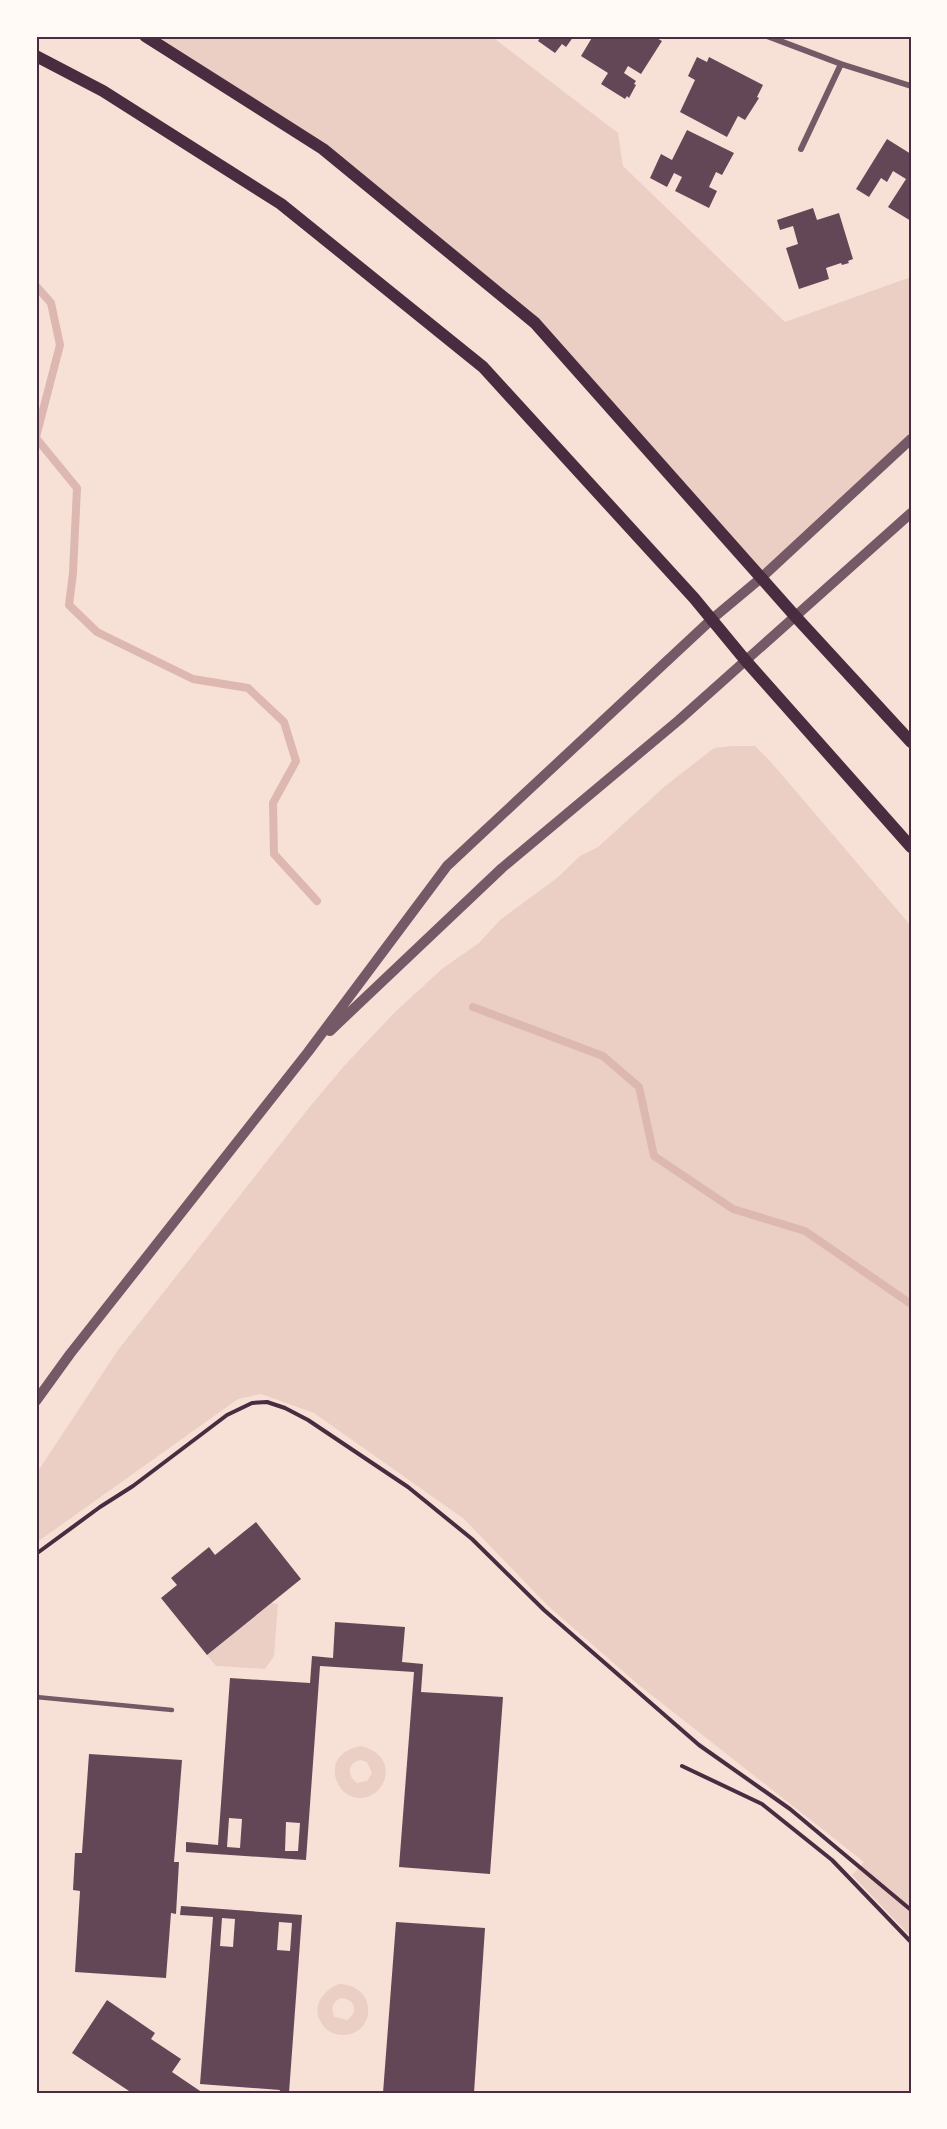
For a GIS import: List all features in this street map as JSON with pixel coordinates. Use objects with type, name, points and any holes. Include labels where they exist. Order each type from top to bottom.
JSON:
[{"type":"main road","points":[[145,36],[323,149],[535,323],[795,616],[911,741]]},
{"type":"main road","points":[[36,56],[103,91],[280,204],[483,367],[712,619],[746,662],[911,847]]},
{"type":"street","points":[[767,36],[841,64],[911,86]]},
{"type":"street","points":[[801,149],[841,64]]},
{"type":"street","points":[[36,1401],[70,1354],[308,1052],[447,866],[712,619],[761,578],[911,439]]},
{"type":"street","points":[[308,1052],[502,868],[680,720],[911,513]]},
{"type":"lane","points":[[36,1697],[172,1710]]},
{"type":"path","points":[[36,1554],[227,1415],[252,1403],[267,1402],[285,1408],[308,1420],[408,1487],[472,1539],[544,1610],[699,1746],[790,1809],[911,1910]]},
{"type":"path","points":[[682,1766],[762,1804],[832,1860],[911,1942]]},
{"type":"shaded area","points":[[145,36],[491,36],[618,133],[623,166],[785,322],[911,277],[911,439],[761,578],[535,323],[323,149]]},
{"type":"shaded area","points":[[755,746],[770,761],[911,926],[911,1937],[852,1875],[864,1862],[640,1686],[547,1605],[464,1519],[314,1413],[261,1394],[238,1399],[36,1543],[36,1475],[38,1471],[118,1350],[344,1066],[395,1012],[443,968],[479,943],[500,920],[557,878],[580,856],[598,847],[664,787],[714,748]]},
{"type":"shaded area","points":[[272,1603],[278,1604],[274,1656],[265,1669],[216,1666],[207,1655]]},
{"type":"shaded area","points":[[361,1746],[377,1753],[383,1761],[385,1778],[375,1793],[363,1798],[352,1797],[343,1791],[337,1781],[335,1771],[337,1760],[346,1752]],"holes":[[[357,1761],[367,1762],[372,1773],[367,1781],[357,1783],[351,1776],[351,1766]]]},
{"type":"shaded area","points":[[339,1984],[352,1987],[361,1993],[368,2010],[367,2020],[362,2028],[342,2035],[333,2033],[322,2024],[317,2011],[318,2005],[323,1995]],"holes":[[[341,1998],[354,2006],[351,2017],[347,2020],[335,2017],[332,2009],[334,2004]]]},
{"type":"building","points":[[541,36],[574,36],[566,47],[562,44],[555,53],[538,41]]},
{"type":"building","points":[[593,36],[636,36],[640,39],[642,36],[653,36],[662,41],[641,74],[628,66],[624,73],[636,81],[629,98],[627,96],[625,99],[601,84],[608,73],[581,56]]},
{"type":"building","points":[[697,57],[707,62],[709,57],[763,85],[757,97],[759,98],[745,120],[738,116],[727,137],[680,112],[695,80],[688,76]]},
{"type":"building","points":[[687,130],[734,153],[722,175],[716,172],[709,187],[717,191],[709,208],[675,191],[682,177],[674,173],[667,187],[650,178],[661,154],[672,160]]},
{"type":"building","points":[[887,139],[911,154],[911,221],[888,207],[906,179],[893,171],[887,182],[881,178],[869,197],[856,189]]},
{"type":"building","points":[[813,208],[817,220],[839,213],[853,259],[848,261],[849,263],[826,268],[829,279],[799,289],[786,248],[798,244],[793,226],[780,230],[777,220]]},
{"type":"building","points":[[256,1522],[301,1579],[207,1655],[161,1598],[177,1585],[171,1578],[209,1547],[215,1555]]},
{"type":"building","points":[[335,1622],[405,1627],[402,1662],[423,1664],[421,1692],[503,1697],[490,1874],[399,1867],[414,1672],[320,1666],[306,1860],[186,1852],[186,1842],[218,1845],[230,1678],[310,1683],[312,1656],[333,1658]],"holes":[[[229,1818],[242,1819],[240,1848],[227,1847]],[[286,1822],[300,1823],[298,1851],[285,1851]]]},
{"type":"building","points":[[89,1754],[182,1760],[174,1862],[179,1862],[176,1914],[171,1913],[166,1978],[75,1972],[80,1891],[73,1890],[75,1853],[82,1853]]},
{"type":"building","points":[[181,1906],[302,1915],[289,2093],[279,2093],[280,2090],[200,2084],[213,1917],[180,1915]],"holes":[[[222,1918],[235,1919],[233,1947],[220,1946]],[[279,1922],[292,1923],[290,1951],[277,1950]]]},
{"type":"building","points":[[396,1922],[485,1928],[474,2093],[383,2093]]},
{"type":"building","points":[[107,2000],[155,2033],[151,2039],[181,2059],[172,2072],[203,2093],[132,2093],[72,2053]]},
{"type":"waterway","points":[[36,286],[51,303],[60,345],[36,437]]},
{"type":"waterway","points":[[36,438],[77,488],[73,573],[69,605],[97,632],[193,679],[248,688],[284,722],[296,761],[273,803],[274,854],[317,901]]},
{"type":"waterway","points":[[473,1007],[603,1056],[639,1087],[654,1156],[733,1209],[805,1231],[911,1304]]}]
